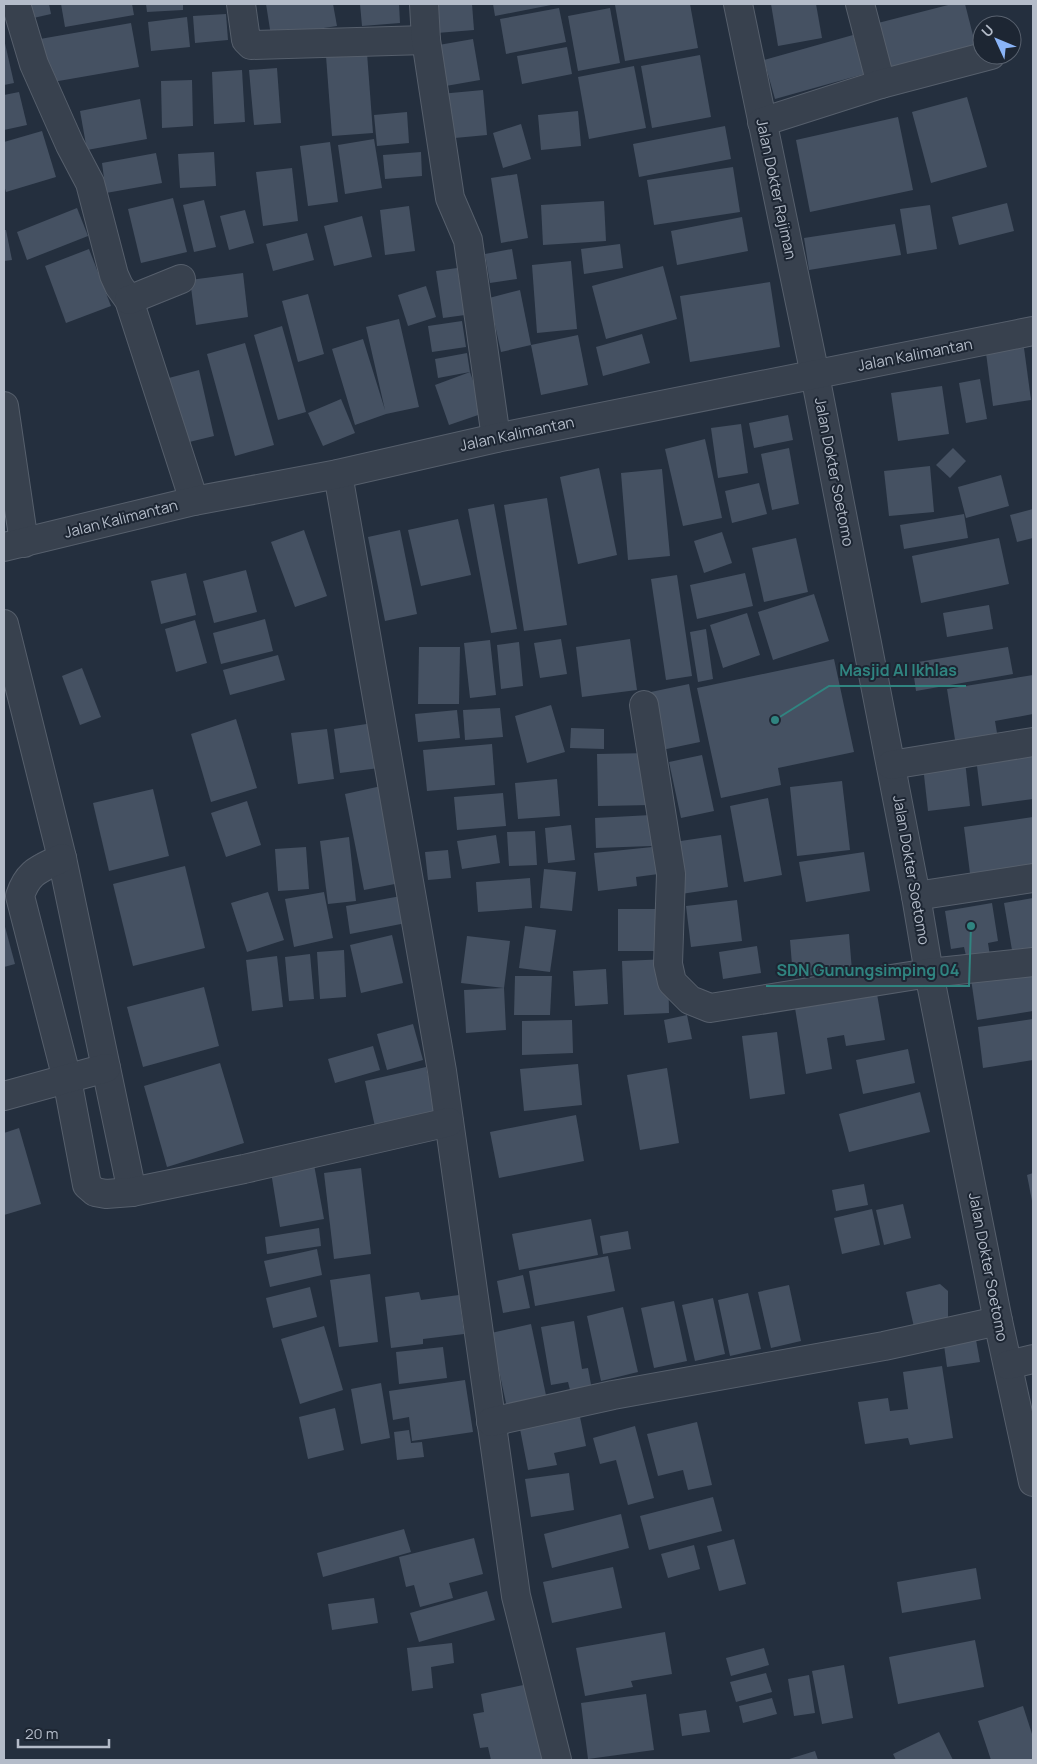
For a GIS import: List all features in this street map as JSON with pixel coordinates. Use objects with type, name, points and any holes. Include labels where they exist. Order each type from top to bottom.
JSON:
[{"type":"street","points":[[16,4],[34,64],[70,145],[90,183],[114,275],[129,300],[194,501]]},
{"type":"street","points":[[241,4],[246,40],[252,45],[426,40]]},
{"type":"street","points":[[424,4],[426,40],[450,198],[468,240],[496,438]]},
{"type":"street","name":"Jalan Dokter Rajiman","points":[[738,4],[815,374]]},
{"type":"street","points":[[860,4],[881,84]]},
{"type":"street","points":[[762,122],[881,84],[972,60]]},
{"type":"street","points":[[129,300],[181,279]]},
{"type":"street","name":"Jalan Kalimantan","points":[[14,545],[194,501],[338,474],[496,438],[1033,331]]},
{"type":"street","name":"Jalan Dokter Soetomo","points":[[815,374],[916,896],[929,973],[998,1321],[1021,1362],[1033,1482]]},
{"type":"street","points":[[4,406],[14,545]]},
{"type":"street","points":[[338,474],[442,1071],[516,1596],[557,1760]]},
{"type":"street","points":[[4,624],[62,858],[132,1192]]},
{"type":"street","points":[[644,705],[671,874],[668,964],[672,982],[690,1000],[710,1008],[929,973],[1033,962]]},
{"type":"street","points":[[891,765],[1033,742]]},
{"type":"street","points":[[62,858],[32,873],[24,883],[20,896],[67,1079],[87,1185],[95,1192],[106,1194],[132,1192],[244,1169],[449,1122]]},
{"type":"street","points":[[916,896],[1033,878]]},
{"type":"street","points":[[4,1096],[106,1068]]},
{"type":"street","points":[[491,1422],[613,1395],[884,1346],[998,1321]]},
{"type":"building","points":[[26,4],[49,4],[51,14],[29,19]]},
{"type":"building","points":[[61,4],[132,4],[134,15],[65,27]]},
{"type":"building","points":[[146,4],[183,4],[183,10],[147,12]]},
{"type":"building","points":[[266,4],[333,4],[337,26],[271,36]]},
{"type":"building","points":[[360,4],[399,4],[400,23],[362,26]]},
{"type":"building","points":[[435,4],[472,4],[474,30],[437,33]]},
{"type":"building","points":[[493,4],[551,4],[551,5],[495,16]]},
{"type":"building","points":[[690,4],[698,48],[625,61],[615,5]]},
{"type":"building","points":[[771,4],[816,4],[822,38],[778,46]]},
{"type":"building","points":[[952,4],[965,4],[972,31],[972,48],[890,69],[878,23]]},
{"type":"building","points":[[559,8],[566,42],[506,54],[500,19]]},
{"type":"building","points":[[610,8],[620,63],[578,71],[568,16]]},
{"type":"building","points":[[226,14],[228,40],[195,43],[193,16]]},
{"type":"building","points":[[187,17],[190,47],[151,51],[148,22]]},
{"type":"building","points":[[131,23],[139,67],[47,83],[40,39]]},
{"type":"building","points":[[853,35],[864,74],[775,99],[764,60]]},
{"type":"building","points":[[4,39],[14,83],[4,85]]},
{"type":"building","points":[[473,39],[480,80],[440,87],[433,46]]},
{"type":"building","points":[[567,47],[572,74],[522,84],[517,56]]},
{"type":"building","points":[[367,53],[373,133],[332,136],[326,56]]},
{"type":"building","points":[[700,55],[711,117],[652,128],[641,66]]},
{"type":"building","points":[[634,66],[646,128],[589,139],[578,77]]},
{"type":"building","points":[[277,68],[281,123],[254,125],[249,70]]},
{"type":"building","points":[[242,70],[245,122],[214,124],[212,72]]},
{"type":"building","points":[[192,80],[193,126],[162,128],[161,81]]},
{"type":"building","points":[[483,90],[487,135],[444,139],[440,94]]},
{"type":"building","points":[[19,92],[27,125],[4,130],[4,95]]},
{"type":"building","points":[[967,97],[987,167],[931,183],[912,112]]},
{"type":"building","points":[[140,99],[147,139],[87,150],[80,111]]},
{"type":"building","points":[[578,111],[581,146],[541,150],[538,115]]},
{"type":"building","points":[[407,112],[409,143],[377,146],[374,115]]},
{"type":"building","points":[[898,117],[913,190],[810,212],[796,140]]},
{"type":"building","points":[[521,124],[531,159],[503,168],[493,133]]},
{"type":"building","points":[[725,126],[731,159],[639,177],[633,144]]},
{"type":"building","points":[[42,131],[56,177],[6,192],[4,185],[4,142]]},
{"type":"building","points":[[374,139],[382,188],[345,194],[338,145]]},
{"type":"building","points":[[330,142],[338,202],[308,206],[300,146]]},
{"type":"building","points":[[214,152],[216,186],[180,188],[178,154]]},
{"type":"building","points":[[421,152],[422,176],[385,179],[383,155]]},
{"type":"building","points":[[156,153],[162,183],[106,193],[102,163]]},
{"type":"building","points":[[733,167],[740,212],[654,225],[647,180]]},
{"type":"building","points":[[292,168],[298,221],[263,226],[256,172]]},
{"type":"building","points":[[517,174],[528,238],[501,243],[491,178]]},
{"type":"building","points":[[173,198],[187,252],[141,263],[128,209]]},
{"type":"building","points":[[204,200],[216,247],[194,252],[183,205]]},
{"type":"building","points":[[604,201],[606,241],[543,245],[541,205]]},
{"type":"building","points":[[1007,203],[1014,231],[959,245],[952,217]]},
{"type":"building","points":[[930,205],[937,249],[907,254],[900,209]]},
{"type":"building","points":[[409,206],[415,251],[385,255],[380,210]]},
{"type":"building","points":[[77,208],[88,236],[27,260],[17,232]]},
{"type":"building","points":[[245,210],[254,243],[229,250],[220,216]]},
{"type":"building","points":[[362,216],[372,257],[334,266],[324,226]]},
{"type":"building","points":[[742,217],[748,251],[677,265],[671,231]]},
{"type":"building","points":[[895,224],[901,255],[809,270],[804,238]]},
{"type":"building","points":[[4,230],[6,230],[12,260],[4,261]]},
{"type":"building","points":[[307,233],[314,260],[273,271],[266,244]]},
{"type":"building","points":[[620,244],[623,268],[584,274],[581,249]]},
{"type":"building","points":[[89,249],[111,306],[66,323],[45,266]]},
{"type":"building","points":[[512,249],[517,279],[490,283],[485,254]]},
{"type":"building","points":[[571,261],[577,329],[537,333],[532,265]]},
{"type":"building","points":[[663,266],[677,319],[606,339],[592,286]]},
{"type":"building","points":[[457,268],[465,315],[443,318],[436,271]]},
{"type":"building","points":[[243,273],[248,317],[196,325],[190,280]]},
{"type":"building","points":[[770,282],[780,347],[690,362],[680,296]]},
{"type":"building","points":[[426,286],[436,317],[408,326],[398,295]]},
{"type":"building","points":[[520,290],[531,345],[501,352],[489,298]]},
{"type":"building","points":[[308,294],[324,354],[298,362],[282,301]]},
{"type":"building","points":[[399,319],[419,407],[386,414],[355,425],[332,349],[363,339],[385,410],[366,327]]},
{"type":"building","points":[[462,321],[466,347],[432,352],[428,326]]},
{"type":"building","points":[[282,326],[306,412],[278,420],[254,335]]},
{"type":"building","points":[[642,334],[650,363],[603,376],[596,347]]},
{"type":"building","points":[[578,335],[588,385],[541,395],[531,345]]},
{"type":"building","points":[[245,343],[274,445],[235,456],[207,354]]},
{"type":"building","points":[[1024,348],[1031,400],[993,406],[986,353]]},
{"type":"building","points":[[467,353],[470,372],[438,378],[435,359]]},
{"type":"building","points":[[199,370],[214,436],[181,444],[165,379]]},
{"type":"building","points":[[470,372],[484,413],[449,425],[435,385]]},
{"type":"building","points":[[980,379],[987,419],[966,423],[959,383]]},
{"type":"building","points":[[942,386],[949,434],[898,441],[891,393]]},
{"type":"building","points":[[341,399],[355,433],[323,446],[308,413]]},
{"type":"building","points":[[788,415],[793,440],[754,448],[749,423]]},
{"type":"building","points":[[741,424],[748,473],[718,478],[711,428]]},
{"type":"building","points":[[705,439],[722,518],[683,526],[665,449]]},
{"type":"building","points":[[789,448],[799,504],[772,510],[761,454]]},
{"type":"building","points":[[953,448],[966,461],[950,478],[936,465]]},
{"type":"building","points":[[930,466],[934,512],[889,516],[884,471]]},
{"type":"building","points":[[599,468],[617,555],[578,564],[560,477]]},
{"type":"building","points":[[662,469],[670,556],[628,560],[621,473]]},
{"type":"building","points":[[1001,475],[1009,506],[966,518],[958,487]]},
{"type":"building","points":[[759,483],[767,514],[732,523],[725,491]]},
{"type":"building","points":[[547,498],[567,625],[524,631],[504,505]]},
{"type":"building","points":[[494,504],[517,629],[491,633],[468,509]]},
{"type":"building","points":[[1033,509],[1033,538],[1017,542],[1010,515]]},
{"type":"building","points":[[964,514],[968,538],[904,549],[900,525]]},
{"type":"building","points":[[458,519],[471,575],[421,586],[408,530]]},
{"type":"building","points":[[304,530],[327,596],[295,607],[271,542]]},
{"type":"building","points":[[400,530],[417,614],[385,621],[368,537]]},
{"type":"building","points":[[722,532],[732,563],[704,573],[694,541]]},
{"type":"building","points":[[796,538],[808,592],[764,602],[752,548]]},
{"type":"building","points":[[999,538],[1009,584],[921,603],[912,556]]},
{"type":"building","points":[[246,570],[257,612],[214,623],[203,581]]},
{"type":"building","points":[[186,573],[196,615],[161,624],[151,581]]},
{"type":"building","points":[[745,573],[753,606],[697,619],[690,585]]},
{"type":"building","points":[[677,575],[692,676],[666,680],[651,579]]},
{"type":"building","points":[[814,594],[829,641],[773,660],[758,612]]},
{"type":"building","points":[[989,605],[993,629],[947,637],[943,613]]},
{"type":"building","points":[[747,613],[760,655],[723,668],[710,625]]},
{"type":"building","points":[[265,619],[273,651],[221,664],[213,633]]},
{"type":"building","points":[[195,620],[207,663],[176,672],[165,629]]},
{"type":"building","points":[[706,629],[713,679],[698,682],[690,632]]},
{"type":"building","points":[[561,639],[567,674],[540,678],[534,643]]},
{"type":"building","points":[[630,639],[637,690],[582,697],[576,647]]},
{"type":"building","points":[[490,640],[496,695],[470,698],[464,643]]},
{"type":"building","points":[[519,642],[523,686],[501,689],[497,645]]},
{"type":"building","points":[[419,647],[460,647],[459,704],[418,704]]},
{"type":"building","points":[[1008,647],[1013,674],[916,691],[912,663]]},
{"type":"building","points":[[278,655],[285,680],[230,695],[223,670]]},
{"type":"building","points":[[834,659],[854,752],[778,768],[781,785],[721,798],[697,688]]},
{"type":"building","points":[[82,668],[101,717],[80,725],[62,676]]},
{"type":"building","points":[[1033,675],[1033,714],[995,721],[998,739],[956,746],[947,689]]},
{"type":"building","points":[[689,684],[700,742],[657,751],[646,693]]},
{"type":"building","points":[[551,705],[565,752],[527,763],[515,716]]},
{"type":"building","points":[[500,708],[503,737],[465,740],[463,710]]},
{"type":"building","points":[[457,710],[460,738],[418,742],[415,714]]},
{"type":"building","points":[[236,719],[257,788],[211,802],[191,734]]},
{"type":"building","points":[[373,723],[379,768],[340,773],[334,729]]},
{"type":"building","points":[[571,728],[604,729],[604,749],[570,748]]},
{"type":"building","points":[[327,729],[334,779],[298,784],[291,733]]},
{"type":"building","points":[[492,744],[495,785],[427,791],[423,750]]},
{"type":"building","points":[[1033,751],[1033,799],[982,806],[976,758]]},
{"type":"building","points":[[651,753],[651,805],[598,806],[597,754]]},
{"type":"building","points":[[702,755],[714,811],[681,818],[669,762]]},
{"type":"building","points":[[965,761],[970,806],[928,811],[923,766]]},
{"type":"building","points":[[557,779],[560,816],[518,819],[515,783]]},
{"type":"building","points":[[842,781],[850,850],[797,856],[790,787]]},
{"type":"building","points":[[386,785],[405,882],[364,890],[345,794]]},
{"type":"building","points":[[153,789],[169,856],[109,871],[93,803]]},
{"type":"building","points":[[503,793],[506,826],[457,830],[454,797]]},
{"type":"building","points":[[768,798],[782,875],[744,882],[730,806]]},
{"type":"building","points":[[247,801],[261,845],[226,857],[211,813]]},
{"type":"building","points":[[651,815],[652,846],[596,848],[595,818]]},
{"type":"building","points":[[1033,817],[1033,872],[971,881],[964,827]]},
{"type":"building","points":[[571,825],[575,860],[548,863],[545,828]]},
{"type":"building","points":[[535,831],[537,865],[509,866],[507,832]]},
{"type":"building","points":[[496,835],[500,863],[462,869],[457,841]]},
{"type":"building","points":[[721,835],[728,887],[681,894],[674,842]]},
{"type":"building","points":[[349,837],[356,901],[328,904],[320,841]]},
{"type":"building","points":[[662,846],[666,873],[636,877],[637,886],[598,891],[594,853]]},
{"type":"building","points":[[306,847],[309,889],[278,891],[275,849]]},
{"type":"building","points":[[448,850],[451,878],[428,880],[425,852]]},
{"type":"building","points":[[864,852],[870,891],[806,902],[799,862]]},
{"type":"building","points":[[185,866],[205,948],[133,966],[113,884]]},
{"type":"building","points":[[544,869],[576,872],[572,911],[540,908]]},
{"type":"building","points":[[530,878],[532,908],[478,912],[476,882]]},
{"type":"building","points":[[268,892],[284,940],[247,952],[231,903]]},
{"type":"building","points":[[324,892],[333,938],[294,947],[285,899]]},
{"type":"building","points":[[401,896],[406,923],[350,934],[346,906]]},
{"type":"building","points":[[1033,898],[1033,952],[1013,956],[1004,903]]},
{"type":"building","points":[[737,900],[742,941],[691,947],[686,906]]},
{"type":"building","points":[[992,903],[998,941],[988,943],[990,956],[967,960],[964,947],[951,949],[945,911]]},
{"type":"building","points":[[618,909],[662,909],[662,951],[618,951]]},
{"type":"building","points":[[4,923],[15,964],[4,967]]},
{"type":"building","points":[[525,926],[556,930],[550,972],[519,968]]},
{"type":"building","points":[[849,934],[852,971],[793,977],[790,940]]},
{"type":"building","points":[[392,935],[403,983],[361,993],[350,945]]},
{"type":"building","points":[[467,936],[510,941],[504,988],[461,983]]},
{"type":"building","points":[[757,946],[761,973],[723,979],[719,952]]},
{"type":"building","points":[[344,950],[346,997],[320,999],[317,952]]},
{"type":"building","points":[[310,954],[314,999],[289,1001],[285,957]]},
{"type":"building","points":[[277,956],[283,1007],[252,1011],[246,960]]},
{"type":"building","points":[[668,959],[669,1013],[624,1015],[622,961]]},
{"type":"building","points":[[606,969],[608,1004],[575,1006],[573,971]]},
{"type":"building","points":[[1032,970],[1033,1011],[977,1020],[971,979]]},
{"type":"building","points":[[515,976],[552,976],[550,1015],[514,1015]]},
{"type":"building","points":[[204,987],[219,1046],[143,1067],[127,1007]]},
{"type":"building","points":[[504,988],[506,1030],[466,1033],[464,990]]},
{"type":"building","points":[[877,994],[885,1040],[846,1046],[844,1035],[827,1038],[832,1069],[806,1074],[795,1008]]},
{"type":"building","points":[[687,1015],[692,1039],[668,1043],[664,1020]]},
{"type":"building","points":[[1033,1019],[1033,1060],[983,1068],[978,1027]]},
{"type":"building","points":[[572,1020],[573,1053],[522,1055],[522,1021]]},
{"type":"building","points":[[413,1024],[423,1060],[387,1070],[377,1034]]},
{"type":"building","points":[[777,1032],[785,1094],[750,1099],[742,1036]]},
{"type":"building","points":[[373,1046],[380,1070],[335,1083],[328,1059]]},
{"type":"building","points":[[908,1049],[915,1083],[863,1094],[856,1060]]},
{"type":"building","points":[[220,1063],[244,1143],[167,1167],[144,1086]]},
{"type":"building","points":[[578,1064],[582,1105],[524,1111],[520,1069]]},
{"type":"building","points":[[426,1067],[438,1122],[377,1136],[365,1081]]},
{"type":"building","points":[[667,1068],[679,1143],[640,1150],[627,1075]]},
{"type":"building","points":[[920,1092],[930,1132],[849,1152],[839,1114]]},
{"type":"building","points":[[576,1115],[584,1161],[499,1178],[490,1132]]},
{"type":"building","points":[[19,1128],[41,1204],[4,1215],[4,1133]]},
{"type":"building","points":[[313,1159],[324,1219],[280,1227],[270,1166]]},
{"type":"building","points":[[361,1168],[371,1254],[334,1259],[324,1173]]},
{"type":"building","points":[[1033,1173],[1033,1201],[1032,1201],[1027,1175]]},
{"type":"building","points":[[864,1184],[868,1205],[836,1211],[832,1190]]},
{"type":"building","points":[[903,1204],[911,1238],[884,1245],[876,1210]]},
{"type":"building","points":[[872,1209],[880,1245],[842,1254],[834,1218]]},
{"type":"building","points":[[591,1219],[598,1255],[519,1270],[512,1234]]},
{"type":"building","points":[[319,1228],[321,1246],[267,1254],[265,1237]]},
{"type":"building","points":[[628,1231],[631,1249],[603,1254],[600,1236]]},
{"type":"building","points":[[317,1249],[322,1275],[270,1287],[264,1261]]},
{"type":"building","points":[[608,1256],[615,1291],[535,1306],[529,1271]]},
{"type":"building","points":[[370,1274],[378,1342],[339,1347],[330,1280]]},
{"type":"building","points":[[523,1275],[530,1308],[503,1313],[497,1281]]},
{"type":"building","points":[[940,1284],[948,1291],[948,1319],[914,1327],[906,1292]]},
{"type":"building","points":[[789,1285],[801,1341],[771,1348],[758,1292]]},
{"type":"building","points":[[310,1287],[317,1317],[273,1328],[266,1298]]},
{"type":"building","points":[[419,1292],[421,1300],[459,1295],[464,1334],[423,1339],[423,1344],[391,1348],[385,1297]]},
{"type":"building","points":[[748,1293],[761,1349],[730,1356],[718,1300]]},
{"type":"building","points":[[713,1298],[725,1354],[695,1361],[682,1305]]},
{"type":"building","points":[[674,1301],[687,1361],[654,1368],[641,1308]]},
{"type":"building","points":[[623,1307],[638,1372],[601,1381],[587,1316]]},
{"type":"building","points":[[574,1321],[582,1369],[588,1368],[592,1390],[571,1394],[568,1382],[551,1385],[541,1327]]},
{"type":"building","points":[[531,1324],[547,1400],[507,1408],[491,1333]]},
{"type":"building","points":[[324,1326],[343,1390],[300,1404],[281,1339]]},
{"type":"building","points":[[976,1340],[980,1362],[947,1367],[944,1345]]},
{"type":"building","points":[[443,1347],[447,1378],[399,1384],[396,1352]]},
{"type":"building","points":[[942,1366],[953,1438],[910,1445],[908,1438],[865,1444],[858,1402],[888,1398],[890,1411],[908,1409],[903,1372]]},
{"type":"building","points":[[465,1380],[473,1432],[412,1441],[409,1417],[393,1420],[389,1391]]},
{"type":"building","points":[[381,1383],[390,1438],[361,1444],[351,1389]]},
{"type":"building","points":[[335,1408],[344,1450],[308,1459],[299,1417]]},
{"type":"building","points":[[580,1417],[586,1446],[554,1453],[557,1465],[528,1470],[520,1429]]},
{"type":"building","points":[[697,1422],[712,1485],[688,1490],[683,1470],[658,1476],[647,1434]]},
{"type":"building","points":[[635,1426],[654,1498],[628,1505],[616,1460],[600,1464],[593,1438]]},
{"type":"building","points":[[409,1430],[411,1443],[422,1442],[424,1457],[397,1460],[394,1432]]},
{"type":"building","points":[[569,1473],[574,1510],[531,1517],[525,1479]]},
{"type":"building","points":[[713,1497],[722,1531],[649,1550],[640,1516]]},
{"type":"building","points":[[621,1514],[629,1548],[552,1568],[544,1534]]},
{"type":"building","points":[[404,1529],[411,1552],[323,1577],[317,1553]]},
{"type":"building","points":[[474,1538],[483,1574],[449,1583],[453,1598],[420,1607],[414,1585],[406,1587],[399,1557]]},
{"type":"building","points":[[734,1539],[746,1584],[719,1591],[707,1546]]},
{"type":"building","points":[[694,1545],[700,1569],[668,1578],[661,1554]]},
{"type":"building","points":[[613,1567],[622,1608],[552,1623],[543,1582]]},
{"type":"building","points":[[976,1568],[981,1599],[902,1613],[897,1582]]},
{"type":"building","points":[[487,1591],[495,1620],[419,1642],[410,1613]]},
{"type":"building","points":[[374,1598],[378,1623],[332,1630],[328,1604]]},
{"type":"building","points":[[665,1632],[672,1674],[631,1681],[633,1687],[585,1696],[576,1648]]},
{"type":"building","points":[[975,1640],[984,1687],[898,1704],[889,1657]]},
{"type":"building","points":[[452,1643],[454,1663],[431,1667],[433,1688],[412,1691],[407,1648]]},
{"type":"building","points":[[764,1648],[769,1665],[731,1676],[726,1658]]},
{"type":"building","points":[[844,1665],[853,1718],[822,1724],[812,1671]]},
{"type":"building","points":[[766,1673],[772,1692],[736,1702],[730,1682]]},
{"type":"building","points":[[809,1675],[815,1713],[794,1716],[788,1679]]},
{"type":"building","points":[[528,1684],[543,1760],[491,1760],[488,1747],[480,1748],[473,1714],[484,1712],[481,1694]]},
{"type":"building","points":[[646,1694],[654,1750],[588,1759],[581,1703]]},
{"type":"building","points":[[772,1698],[777,1714],[743,1723],[739,1706]]},
{"type":"building","points":[[1023,1706],[1033,1737],[1033,1760],[991,1760],[978,1721]]},
{"type":"building","points":[[706,1710],[710,1732],[682,1736],[679,1714]]},
{"type":"building","points":[[939,1732],[953,1760],[896,1760],[893,1754]]},
{"type":"building","points":[[815,1751],[818,1760],[786,1760]]},
{"type":"place","name":"Masjid Al Ikhlas","points":[[775,720]]},
{"type":"place","name":"SDN Gunungsimping 04","points":[[971,926]]}]
